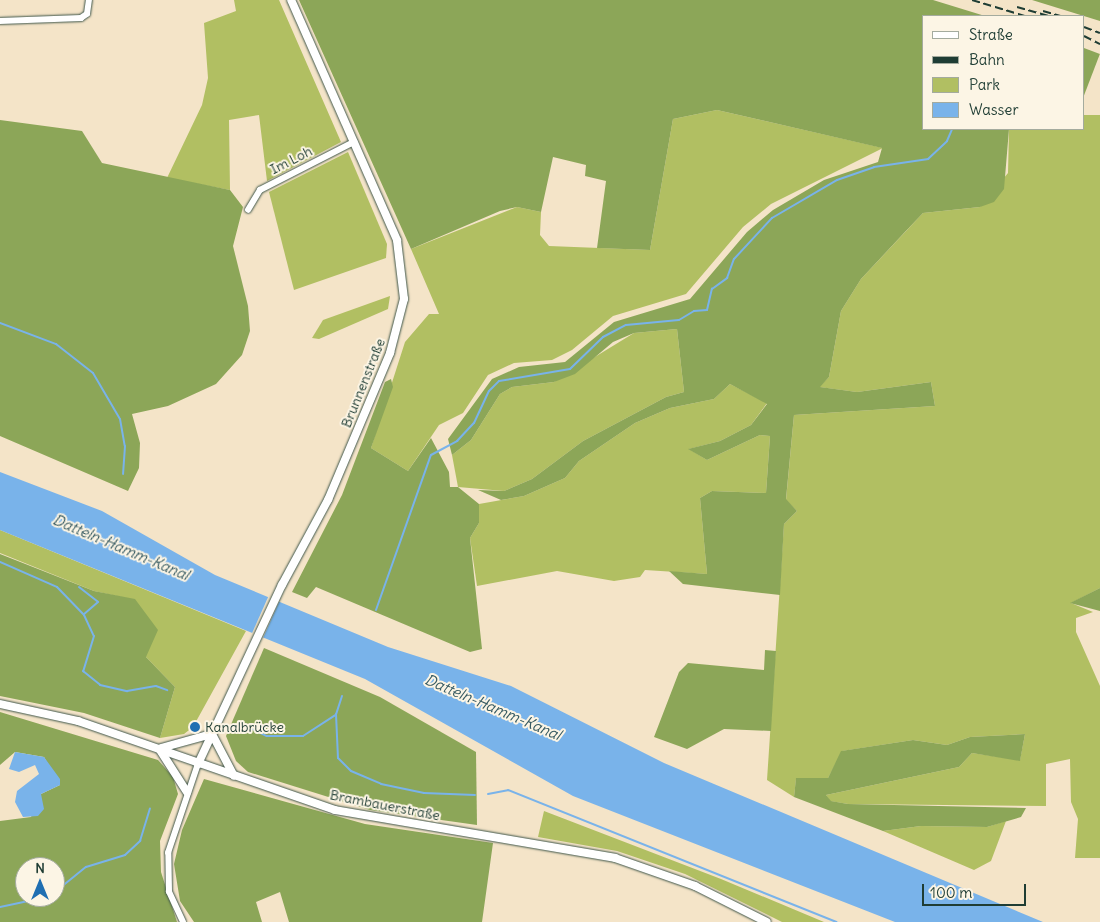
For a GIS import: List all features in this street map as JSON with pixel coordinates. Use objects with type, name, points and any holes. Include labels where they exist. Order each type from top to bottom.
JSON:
[{"type":"main road","name":"Brunnenstraße","points":[[198,764],[282,585],[328,500],[402,312],[400,248],[290,0]]},
{"type":"main road","name":"Brambauerstraße","points":[[0,704],[78,721],[235,777],[365,816],[614,858],[695,886],[767,922]]},
{"type":"main road","points":[[187,792],[159,749],[181,746],[212,734],[235,777]]},
{"type":"street","points":[[0,21],[81,18],[87,14],[89,0]]},
{"type":"street","name":"Im Loh","points":[[248,210],[260,190],[354,142]]},
{"type":"street","points":[[183,922],[170,892],[167,866],[187,792],[198,764]]},
{"type":"green space","points":[[234,0],[279,0],[341,142],[267,181],[259,115],[229,120],[230,190],[167,178],[202,105],[208,78],[204,23],[236,11]]},
{"type":"green space","points":[[299,0],[933,0],[982,15],[922,15],[922,130],[1009,130],[1004,189],[994,202],[980,207],[923,213],[861,279],[841,311],[829,377],[820,387],[857,392],[931,382],[935,406],[794,415],[786,499],[797,511],[784,524],[780,595],[683,584],[669,571],[707,574],[700,498],[712,491],[766,493],[770,436],[760,435],[707,460],[688,449],[720,441],[751,425],[767,404],[730,384],[714,399],[670,408],[635,423],[579,461],[565,478],[524,496],[501,500],[478,490],[504,491],[532,479],[583,441],[666,397],[684,392],[677,329],[634,333],[613,342],[575,374],[554,382],[512,387],[500,394],[471,440],[452,455],[448,439],[492,379],[519,367],[565,362],[614,322],[690,299],[747,232],[773,210],[824,180],[878,162],[882,148],[717,110],[673,119],[650,250],[597,248],[606,181],[585,176],[586,165],[553,157],[541,212],[517,207],[500,211],[411,249]]},
{"type":"green space","points":[[1032,0],[1100,0],[1100,21]]},
{"type":"green space","points":[[1085,48],[1100,54],[1085,93]]},
{"type":"green space","points":[[717,110],[883,148],[771,204],[743,227],[686,294],[613,316],[572,350],[552,360],[514,363],[488,375],[463,413],[439,425],[408,471],[371,448],[405,342],[429,314],[439,314],[411,249],[517,207],[541,212],[540,235],[549,246],[650,250],[673,119]]},
{"type":"green space","points":[[1085,115],[1100,115],[1100,588],[1071,603],[1093,612],[1076,618],[1076,632],[1100,686],[1100,858],[1075,858],[1078,819],[1071,802],[1070,759],[1046,764],[1046,806],[848,804],[830,801],[826,795],[959,767],[972,753],[1020,760],[1025,734],[970,737],[947,745],[913,740],[842,751],[828,778],[796,779],[794,797],[767,780],[784,524],[797,511],[786,500],[794,415],[935,406],[931,382],[857,392],[819,387],[829,377],[841,311],[861,279],[923,213],[980,207],[1008,173],[1009,130],[1085,130]]},
{"type":"green space","points":[[0,120],[82,131],[102,163],[230,190],[243,207],[233,246],[248,306],[250,331],[242,355],[216,384],[168,406],[132,414],[140,443],[139,468],[128,491],[0,436]]},
{"type":"green space","points":[[348,152],[387,244],[386,258],[294,290],[269,192]]},
{"type":"green space","points":[[390,296],[388,309],[319,339],[312,338],[323,320]]},
{"type":"green space","points":[[677,329],[684,392],[666,397],[583,441],[532,479],[504,491],[458,487],[452,455],[471,440],[500,394],[512,387],[554,382],[634,333]]},
{"type":"green space","points":[[391,379],[393,387],[371,448],[408,471],[431,438],[449,472],[450,487],[458,487],[479,504],[479,523],[470,538],[482,649],[470,652],[316,587],[307,598],[292,592],[342,495],[385,382]]},
{"type":"green space","points":[[730,384],[767,403],[751,425],[720,441],[689,449],[707,460],[760,435],[770,436],[766,493],[712,491],[700,498],[707,574],[645,570],[640,577],[614,581],[557,571],[477,586],[470,538],[479,523],[479,504],[524,496],[565,478],[579,461],[635,423],[670,408],[714,399]]},
{"type":"green space","points":[[0,530],[246,631],[193,727],[184,734],[160,738],[175,687],[146,657],[135,600],[94,591],[0,553]]},
{"type":"green space","points":[[0,554],[94,591],[135,599],[158,630],[146,657],[175,687],[160,738],[84,713],[0,696]]},
{"type":"green space","points":[[1100,588],[1100,611],[1070,603]]},
{"type":"green space","points":[[264,648],[380,697],[476,752],[477,825],[370,810],[248,772],[236,761],[226,736]]},
{"type":"green space","points":[[765,650],[776,651],[771,731],[724,729],[687,749],[654,737],[679,672],[688,663],[764,670]]},
{"type":"green space","points":[[0,712],[158,760],[173,777],[178,794],[160,841],[161,872],[177,922],[0,922],[0,821],[31,817],[41,794],[60,785],[44,757],[15,752],[0,765]]},
{"type":"green space","points":[[1025,734],[1020,761],[972,753],[959,767],[826,795],[831,801],[848,804],[1026,808],[1021,817],[987,827],[921,826],[883,831],[794,797],[796,778],[828,778],[841,751],[913,740],[947,745],[970,737]]},
{"type":"green space","points":[[204,779],[365,824],[493,843],[482,922],[289,922],[280,892],[256,902],[262,922],[194,922],[180,901],[174,864],[182,830]]},
{"type":"green space","points":[[544,811],[721,879],[824,922],[782,922],[685,874],[617,851],[538,837]]},
{"type":"green space","points":[[1006,821],[991,861],[974,870],[883,831],[921,826],[987,827]]},
{"type":"water","name":"Datteln-Hamm-Kanal","points":[[0,472],[102,511],[215,575],[388,647],[511,686],[664,763],[1043,922],[895,922],[573,796],[365,679],[0,530]]},
{"type":"water","points":[[15,752],[44,757],[60,779],[60,785],[41,794],[44,809],[38,816],[23,817],[15,802],[17,791],[39,774],[35,765],[19,772],[9,769]]},
{"type":"pier","points":[[269,595],[280,600],[262,640],[251,635]]},
{"type":"waterway","points":[[376,610],[431,455],[457,441],[474,423],[489,391],[499,381],[570,369],[603,337],[626,325],[679,320],[694,311],[707,310],[712,289],[727,278],[734,259],[772,218],[837,180],[874,167],[928,159],[947,141],[952,130]]},
{"type":"waterway","points":[[0,323],[56,344],[93,373],[120,419],[125,446],[123,474]]},
{"type":"waterway","points":[[0,562],[57,587],[84,615],[94,636],[83,671],[100,685],[127,691],[156,686],[167,690]]},
{"type":"waterway","points":[[79,587],[98,602],[84,614]]},
{"type":"waterway","points":[[342,696],[336,714],[338,758],[351,771],[381,784],[424,793],[475,795]]},
{"type":"waterway","points":[[239,722],[267,736],[303,736],[335,715]]},
{"type":"waterway","points":[[488,794],[508,790],[837,922]]},
{"type":"waterway","points":[[65,884],[86,867],[125,855],[140,841],[150,809]]},
{"type":"waterway","points":[[0,907],[15,904]]},
{"type":"railway","points":[[972,0],[1022,15]]},
{"type":"railway","points":[[1017,7],[1045,15]]},
{"type":"railway","points":[[1043,11],[1057,15]]},
{"type":"railway","points":[[1085,27],[1100,33]]},
{"type":"railway","points":[[1085,36],[1100,44]]},
{"type":"place","name":"Kanalbrücke","points":[[195,727]]}]
